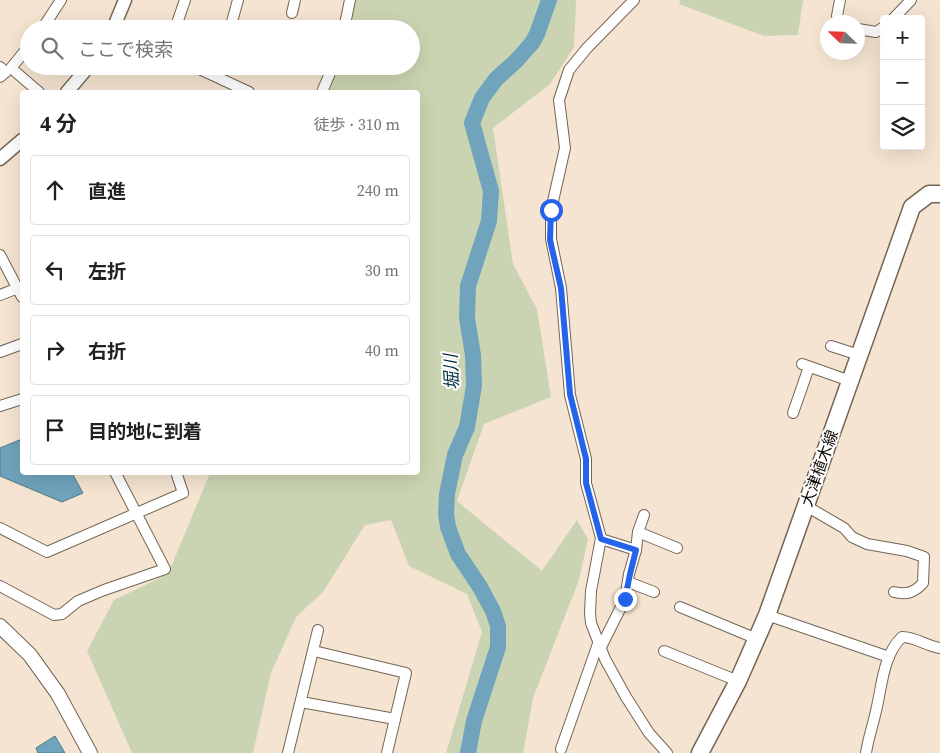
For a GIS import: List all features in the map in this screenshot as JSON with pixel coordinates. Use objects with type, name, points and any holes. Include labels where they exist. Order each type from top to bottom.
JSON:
[{"type":"main road","name":"大津植木線","points":[[700,753],[738,681],[757,639],[912,207],[929,194],[940,194]]},
{"type":"main road","points":[[0,626],[30,655],[58,694],[90,753]]},
{"type":"street","points":[[48,20],[61,0]]},
{"type":"street","points":[[117,20],[126,0]]},
{"type":"street","points":[[178,20],[185,0]]},
{"type":"street","points":[[232,20],[238,0]]},
{"type":"street","points":[[292,13],[295,0]]},
{"type":"street","points":[[346,20],[350,0]]},
{"type":"street","points":[[634,0],[587,48],[570,70],[559,100],[565,148],[551,210],[550,240],[561,288],[570,394],[586,459],[586,483],[601,539],[591,592],[591,623],[605,658],[626,697],[649,733],[667,753]]},
{"type":"street","points":[[837,15],[840,0]]},
{"type":"street","points":[[897,15],[911,0]]},
{"type":"street","points":[[865,30],[876,32],[880,30]]},
{"type":"street","points":[[20,55],[4,71],[36,90]]},
{"type":"street","points":[[70,90],[81,75]]},
{"type":"street","points":[[220,75],[246,90]]},
{"type":"street","points":[[323,90],[329,75]]},
{"type":"street","points":[[0,159],[20,142]]},
{"type":"street","points":[[0,255],[20,292],[0,295]]},
{"type":"street","points":[[0,352],[20,345]]},
{"type":"street","points":[[831,346],[859,356]]},
{"type":"street","points":[[793,413],[805,366],[850,381]]},
{"type":"street","points":[[0,406],[20,400]]},
{"type":"street","points":[[0,586],[54,616],[62,614],[78,601],[165,569],[117,475]]},
{"type":"street","points":[[0,528],[47,552],[183,493],[177,475]]},
{"type":"street","points":[[806,506],[844,528],[852,537],[867,544],[907,551],[924,557],[923,583],[916,590],[904,594],[894,592]]},
{"type":"street","points":[[561,749],[600,644],[625,599],[638,532],[644,516]]},
{"type":"street","points":[[638,532],[677,548]]},
{"type":"street","points":[[601,539],[636,550]]},
{"type":"street","points":[[628,582],[654,592]]},
{"type":"street","points":[[680,606],[757,639]]},
{"type":"street","points":[[766,615],[889,658]]},
{"type":"street","points":[[288,753],[318,630]]},
{"type":"street","points":[[866,753],[881,685],[894,644],[902,637],[912,637],[930,647],[940,648]]},
{"type":"street","points":[[664,650],[738,681]]},
{"type":"street","points":[[314,651],[406,673],[387,753]]},
{"type":"street","points":[[301,702],[395,719]]},
{"type":"green space","points":[[354,0],[576,0],[574,47],[550,84],[493,128],[513,264],[537,309],[551,397],[484,424],[457,501],[542,571],[577,520],[588,539],[579,580],[533,698],[523,753],[446,753],[482,632],[467,594],[409,566],[391,520],[365,525],[323,592],[296,617],[271,673],[253,753],[132,753],[87,651],[114,600],[168,574],[209,475],[420,475],[420,90],[330,90],[334,75],[420,75],[420,20],[348,20]]},
{"type":"green space","points":[[680,0],[803,0],[798,35],[764,36],[679,4]]},
{"type":"water","points":[[20,440],[20,475],[73,475],[83,493],[62,502],[0,476],[0,448]]},
{"type":"water","points":[[55,736],[65,753],[38,753],[36,748]]},
{"type":"waterway","name":"堀川","points":[[468,753],[474,721],[498,647],[498,626],[493,611],[458,554],[448,527],[446,514],[447,494],[455,455],[467,427],[474,386],[473,355],[467,318],[468,286],[489,221],[491,191],[472,123],[482,98],[496,79],[532,43],[549,0]]},
{"type":"route","points":[[551,210],[550,240],[561,288],[570,394],[586,459],[586,483],[601,539],[636,550],[625,599]]}]
